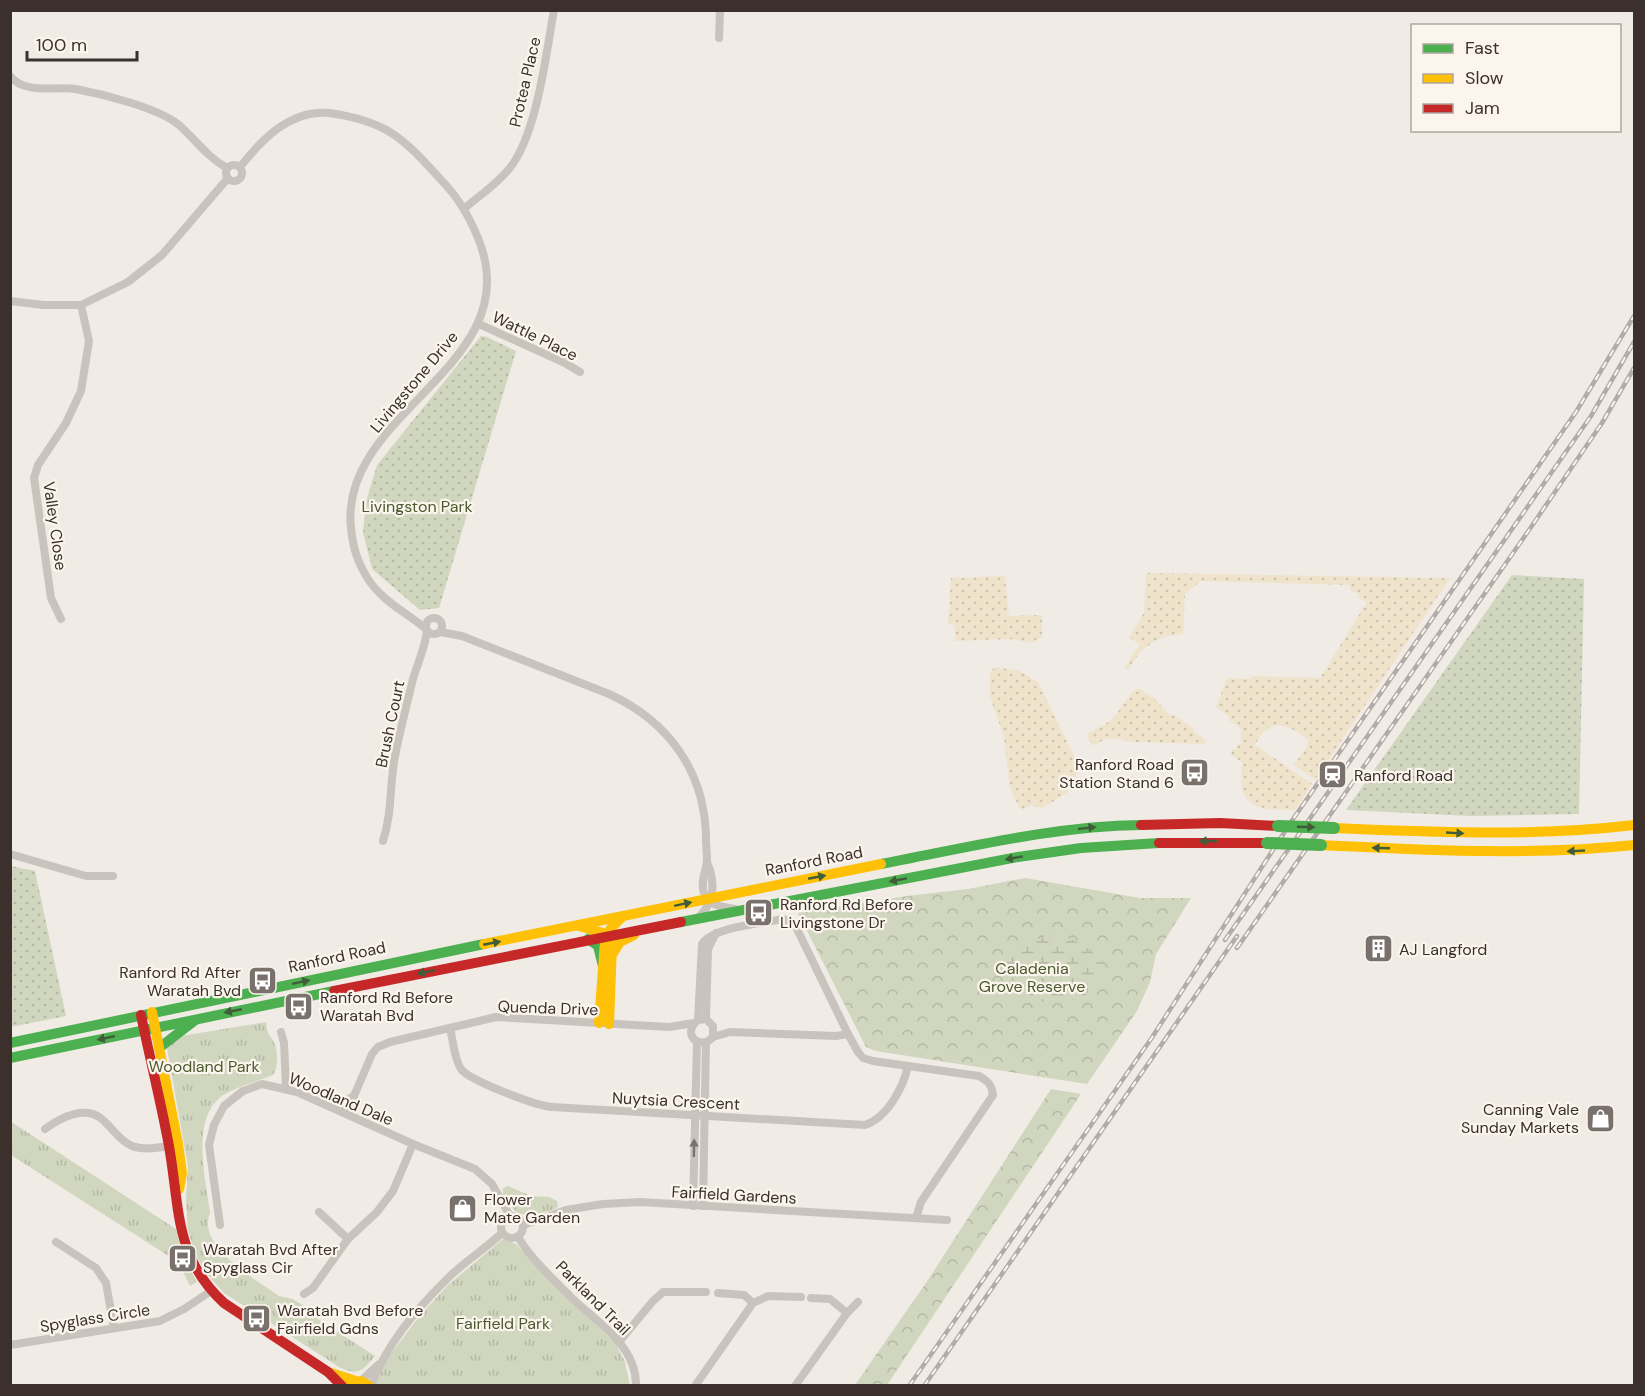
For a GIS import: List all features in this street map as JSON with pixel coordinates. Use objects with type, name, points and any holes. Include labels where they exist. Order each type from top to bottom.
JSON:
[{"type":"main road","name":"Ranford Road","points":[[10,1043],[711,896],[732,894],[1005,840],[1083,828],[1154,823],[1493,834],[1586,831],[1635,825]]},
{"type":"main road","name":"Ranford Road","points":[[10,1058],[588,939],[693,921],[839,890],[1015,857],[1087,847],[1154,842],[1267,843],[1542,852],[1635,845]]},
{"type":"main road","points":[[604,1023],[604,946],[611,928],[622,916]]},
{"type":"main road","points":[[576,926],[591,928],[610,939],[613,953],[604,1023]]},
{"type":"main road","points":[[613,953],[624,938],[661,927]]},
{"type":"main road","points":[[588,939],[599,947],[603,966]]},
{"type":"main road","points":[[146,1013],[173,1145]]},
{"type":"main road","points":[[159,1048],[198,1018]]},
{"type":"main road","points":[[149,1029],[159,1048],[173,1145],[181,1234],[193,1265],[211,1291],[224,1304],[328,1372],[342,1386]]},
{"type":"main road","points":[[328,1372],[361,1384]]},
{"type":"street","name":"Protea Place","points":[[465,208],[509,168],[524,144],[532,120],[555,10]]},
{"type":"street","points":[[720,10],[720,38]]},
{"type":"street","points":[[10,76],[14,81],[28,88],[75,89],[159,112],[179,125],[208,157],[227,168]]},
{"type":"street","name":"Livingstone Drive","points":[[240,166],[268,135],[288,121],[320,112],[355,117],[382,126],[406,143],[452,191],[465,208],[485,254],[488,276],[479,324],[460,355],[383,439],[357,476],[349,513],[353,552],[369,581],[394,606],[432,631]]},
{"type":"street","points":[[233,164],[240,166],[242,170],[240,179],[236,181],[228,178],[225,173],[227,168],[233,164]]},
{"type":"street","points":[[10,301],[43,305],[81,305],[128,282],[162,255],[228,178]]},
{"type":"street","name":"Valley Close","points":[[61,619],[51,598],[34,478],[38,465],[66,423],[81,391],[89,341],[81,305]]},
{"type":"street","name":"Wattle Place","points":[[479,324],[580,372]]},
{"type":"street","points":[[410,615],[436,617],[462,636]]},
{"type":"street","points":[[432,617],[426,622],[432,631],[462,636],[626,702],[646,714],[664,731],[690,767],[698,788],[706,816],[707,862],[703,889],[719,906],[745,910]]},
{"type":"street","points":[[432,631],[442,629],[442,622]]},
{"type":"street","name":"Brush Court","points":[[383,841],[391,809],[392,767],[399,737],[414,676],[432,631]]},
{"type":"street","points":[[10,854],[86,876],[113,876]]},
{"type":"street","points":[[693,921],[702,913],[711,896],[711,872],[707,862]]},
{"type":"street","points":[[693,1206],[697,1041],[691,1034],[699,1021],[708,949],[716,933],[783,920],[792,923],[796,929],[842,1023],[864,1058],[873,1062],[979,1076],[992,1087],[993,1095],[921,1202],[916,1218]]},
{"type":"street","name":"Quenda Drive","points":[[346,1114],[355,1103],[354,1096],[372,1054],[378,1047],[390,1042],[496,1017],[669,1027],[691,1034]]},
{"type":"street","points":[[699,1021],[730,1032],[836,1036],[848,1034]]},
{"type":"street","name":"Quenda Drive","points":[[669,1027],[699,1021]]},
{"type":"street","points":[[828,1034],[842,1023]]},
{"type":"street","points":[[703,1206],[705,1116],[710,1039],[713,1026]]},
{"type":"street","name":"Nuytsia Crescent","points":[[450,1028],[459,1065],[467,1075],[533,1104],[558,1108],[865,1125],[873,1123],[881,1116],[902,1086],[908,1066]]},
{"type":"street","points":[[281,1032],[284,1043],[286,1088]]},
{"type":"street","points":[[697,1041],[730,1032]]},
{"type":"street","name":"Woodland Dale","points":[[220,1225],[209,1145],[214,1125],[224,1107],[243,1091],[262,1084],[286,1088],[475,1169],[492,1184],[510,1216]]},
{"type":"street","points":[[45,1130],[67,1116],[87,1113],[102,1119],[132,1146],[146,1148],[173,1145]]},
{"type":"street","points":[[304,1294],[314,1288],[348,1239],[377,1212],[393,1191],[413,1144]]},
{"type":"street","name":"Fairfield Gardens","points":[[523,1225],[566,1210],[603,1204],[640,1202],[947,1220]]},
{"type":"street","points":[[319,1212],[348,1239]]},
{"type":"street","points":[[510,1216],[517,1217],[523,1225],[518,1237],[510,1239],[502,1233],[501,1226],[503,1220],[510,1216]]},
{"type":"street","points":[[361,1384],[379,1364],[399,1333],[446,1280],[502,1233]]},
{"type":"street","name":"Parkland Trail","points":[[518,1237],[539,1264],[619,1342],[633,1366],[636,1386]]},
{"type":"street","points":[[56,1242],[96,1268],[106,1283],[114,1328]]},
{"type":"street","name":"Spyglass Circle","points":[[10,1345],[160,1320],[184,1309],[211,1291]]},
{"type":"street","points":[[619,1342],[663,1292],[706,1292]]},
{"type":"street","points":[[718,1293],[744,1294],[753,1303]]},
{"type":"street","points":[[695,1386],[753,1303],[768,1296],[801,1297]]},
{"type":"street","points":[[812,1298],[830,1299],[847,1313]]},
{"type":"street","points":[[795,1386],[847,1313],[858,1302]]},
{"type":"green space","name":"Livingston Park","points":[[481,336],[516,351],[439,608],[420,610],[372,569],[363,532],[366,502],[377,465]]},
{"type":"green space","points":[[1512,575],[1584,579],[1579,814],[1471,816],[1346,810]]},
{"type":"green space","points":[[11,866],[35,871],[66,1016],[11,1027]]},
{"type":"green space","name":"Caladenia Grove Reserve","points":[[1025,878],[1140,898],[1191,898],[1156,954],[1150,982],[1137,1011],[1087,1084],[876,1051],[866,1047],[798,913],[968,889]]},
{"type":"green space","points":[[1055,932],[1085,946],[1105,964],[1084,997],[1049,1005],[1028,994],[1006,975],[1005,952]]},
{"type":"green space","name":"Woodland Park","points":[[266,1022],[267,1030],[277,1052],[275,1072],[273,1075],[225,1094],[214,1104],[207,1117],[202,1149],[210,1213],[208,1226],[220,1250],[244,1272],[279,1296],[301,1304],[310,1314],[375,1356],[359,1370],[351,1371],[339,1367],[224,1293],[207,1274],[195,1254],[188,1230],[186,1199],[188,1167],[167,1048],[175,1037]]},
{"type":"green space","points":[[1051,1089],[1081,1094],[887,1385],[855,1385],[926,1283]]},
{"type":"green space","points":[[10,1121],[176,1229],[182,1255],[197,1282],[190,1286],[178,1262],[11,1155]]},
{"type":"green space","points":[[508,1186],[531,1196],[549,1197],[557,1201],[558,1207],[529,1215],[520,1214],[503,1196],[503,1188]]},
{"type":"green space","name":"Fairfield Park","points":[[503,1239],[516,1244],[616,1344],[625,1362],[630,1386],[373,1386],[371,1380],[418,1318],[448,1285]]},
{"type":"sand","points":[[1146,573],[1450,578],[1315,780],[1294,765],[1308,745],[1308,740],[1293,730],[1279,726],[1266,730],[1260,736],[1255,745],[1312,784],[1295,810],[1263,808],[1249,801],[1242,787],[1242,763],[1231,754],[1231,750],[1236,749],[1237,744],[1241,743],[1241,729],[1216,707],[1227,678],[1250,679],[1252,676],[1320,678],[1367,602],[1350,590],[1350,585],[1201,581],[1185,594],[1183,634],[1166,637],[1151,644],[1139,654],[1129,669],[1125,668],[1140,645],[1129,637],[1144,613]]},
{"type":"sand","points":[[1005,576],[1009,616],[1042,615],[1042,637],[1032,643],[1010,639],[955,641],[955,625],[948,624],[951,578]]},
{"type":"sand","points":[[995,667],[1020,671],[1038,682],[1080,768],[1067,793],[1042,808],[1030,805],[1024,810],[1019,807],[1010,788],[1004,737],[990,697],[990,672]]},
{"type":"sand","points":[[1139,688],[1157,701],[1169,715],[1174,715],[1193,728],[1206,741],[1205,744],[1132,742],[1115,738],[1092,746],[1087,734],[1112,720],[1132,692]]},
{"type":"railway","points":[[909,1386],[1151,1039],[1291,822],[1576,412],[1634,316]]},
{"type":"railway","points":[[1225,940],[1591,416],[1634,342]]},
{"type":"railway","points":[[1237,948],[1527,533],[1602,423],[1634,368]]},
{"type":"railway","points":[[924,1386],[1237,936]]},
{"type":"traffic: fast","points":[[881,864],[1075,829],[1141,825]]},
{"type":"traffic: fast","points":[[1278,826],[1334,828]]},
{"type":"traffic: fast","points":[[681,922],[1018,857],[1081,848],[1159,843]]},
{"type":"traffic: fast","points":[[1267,843],[1321,845]]},
{"type":"traffic: fast","points":[[588,939],[598,946],[603,966]]},
{"type":"traffic: fast","points":[[10,1043],[484,944]]},
{"type":"traffic: fast","points":[[10,1058],[334,991]]},
{"type":"traffic: fast","points":[[159,1048],[194,1021]]},
{"type":"traffic: slow","points":[[1334,828],[1522,832],[1634,825]]},
{"type":"traffic: slow","points":[[1321,845],[1517,851],[1634,845]]},
{"type":"traffic: slow","points":[[484,944],[881,864]]},
{"type":"traffic: slow","points":[[599,1023],[605,941],[611,928],[623,916]]},
{"type":"traffic: slow","points":[[579,926],[603,933],[612,945],[609,1024]]},
{"type":"traffic: slow","points":[[613,953],[620,942],[634,935]]},
{"type":"traffic: slow","points":[[152,1012],[178,1144],[182,1173],[179,1189]]},
{"type":"traffic: slow","points":[[331,1373],[356,1381]]},
{"type":"traffic: slow","points":[[351,1384],[361,1381],[369,1386]]},
{"type":"traffic: jam","points":[[1141,825],[1220,823],[1278,826]]},
{"type":"traffic: jam","points":[[1159,843],[1267,843]]},
{"type":"traffic: jam","points":[[334,991],[681,922]]},
{"type":"traffic: jam","points":[[141,1015],[163,1113],[182,1230],[196,1268],[208,1286],[224,1303],[328,1372],[342,1386]]},
{"type":"place","name":"Ranford Road Station Stand 6","points":[[1195,773]]},
{"type":"place","name":"Ranford Road","points":[[1333,775]]},
{"type":"place","name":"Ranford Rd Before Livingstone Dr","points":[[759,913]]},
{"type":"place","name":"AJ Langford","points":[[1378,949]]},
{"type":"place","name":"Ranford Rd After Waratah Bvd","points":[[262,981]]},
{"type":"place","name":"Ranford Rd Before Waratah Bvd","points":[[299,1006]]},
{"type":"place","name":"Canning Vale Sunday Markets","points":[[1600,1118]]},
{"type":"place","name":"Flower Mate Garden","points":[[463,1208]]},
{"type":"place","name":"Waratah Bvd After Spyglass Cir","points":[[182,1258]]},
{"type":"place","name":"Waratah Bvd Before Fairfield Gdns","points":[[256,1319]]}]
